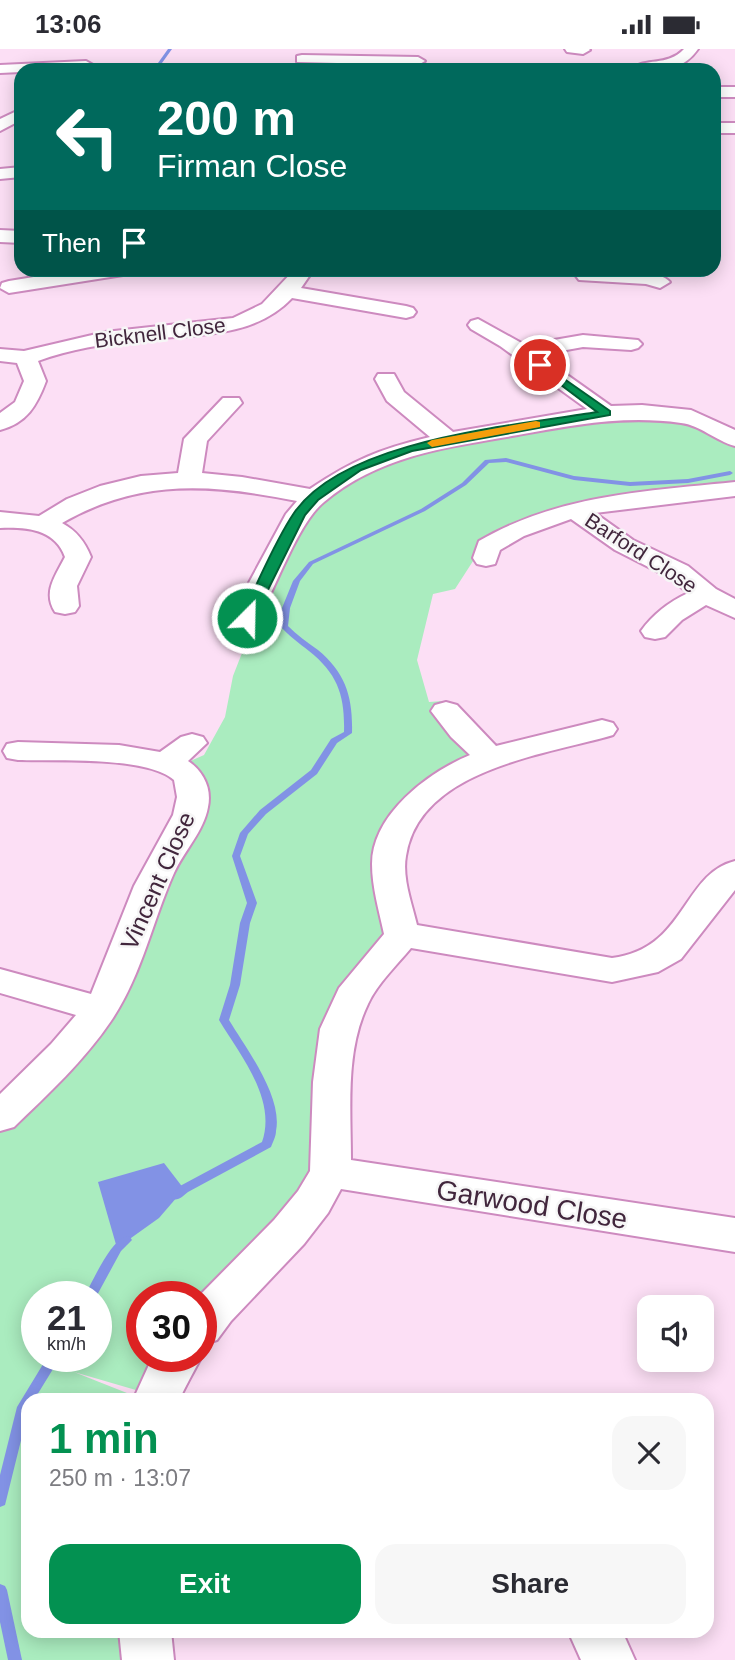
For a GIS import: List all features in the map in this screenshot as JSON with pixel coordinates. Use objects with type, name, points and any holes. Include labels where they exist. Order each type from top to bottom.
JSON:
[{"type":"street","points":[[675,63],[691,49]]},
{"type":"street","points":[[299,59],[421,60]]},
{"type":"street","points":[[9,287],[56,277]]},
{"type":"street","name":"Bicknell Close","points":[[0,355],[26,358],[60,348],[129,335],[237,323],[266,311],[298,277]]},
{"type":"street","points":[[285,291],[408,313]]},
{"type":"street","points":[[478,325],[487,328],[522,352],[606,413]]},
{"type":"street","points":[[522,352],[583,341],[635,344]]},
{"type":"street","points":[[0,423],[25,406],[33,390],[34,376],[26,358]]},
{"type":"street","points":[[386,378],[395,396],[448,440]]},
{"type":"street","points":[[189,478],[195,439],[232,401]]},
{"type":"street","points":[[224,600],[250,610],[299,514],[314,497],[357,468],[380,457],[448,440],[606,413],[642,412],[691,417],[735,439]]},
{"type":"street","points":[[43,524],[80,502],[111,490],[142,483],[189,478],[235,482],[314,497]]},
{"type":"street","name":"Barford Close","points":[[488,561],[488,546],[505,534],[530,524],[600,505],[735,489]]},
{"type":"street","name":"Barford Close","points":[[576,511],[624,545],[679,572],[706,594],[735,610]]},
{"type":"street","points":[[0,520],[43,524],[71,541],[78,557],[61,593],[67,608]]},
{"type":"street","name":"Barford Close","points":[[654,632],[683,605],[706,594]]},
{"type":"street","points":[[452,705],[461,731],[491,758]]},
{"type":"street","points":[[217,1306],[289,1232],[313,1202],[330,1172],[332,1082],[339,1029],[352,996],[402,935],[388,858],[400,823],[419,801],[436,788],[491,758],[604,726]]},
{"type":"street","name":"Vincent Close","points":[[0,1117],[74,1043],[100,1009],[158,870],[191,812],[194,798],[190,779],[181,769],[179,752],[120,754],[9,751]]},
{"type":"street","points":[[402,935],[452,940],[612,970],[639,968],[665,953],[686,933],[706,901],[735,871]]},
{"type":"street","points":[[0,981],[100,1009]]},
{"type":"street","name":"Garwood Close","points":[[330,1172],[735,1235]]},
{"type":"street","points":[[159,1393],[168,1372]]},
{"type":"street","points":[[146,1638],[148,1660]]},
{"type":"street","points":[[598,1638],[609,1660]]},
{"type":"green space","points":[[667,414],[735,439],[735,490],[554,520],[475,558],[455,589],[433,594],[417,660],[429,702],[443,701],[491,758],[399,823],[402,935],[339,1029],[330,1172],[217,1281],[126,1281],[126,1372],[170,1372],[154,1393],[74,1372],[127,1393],[21,1393],[21,1638],[123,1638],[125,1660],[0,1660],[0,1117],[98,1010],[166,871],[186,763],[204,755],[225,717],[233,676],[251,630],[246,608],[299,514],[357,468],[448,440]]},
{"type":"water","points":[[164,1163],[184,1189],[159,1218],[117,1248],[98,1182]]},
{"type":"waterway","points":[[160,63],[170,49]]},
{"type":"waterway","points":[[176,1196],[184,1189],[267,1144],[272,1130],[271,1114],[260,1081],[224,1020],[235,985],[245,923],[252,903],[236,856],[244,833],[263,812],[314,772],[334,741],[348,733],[348,706],[342,684],[329,665],[284,626],[286,608],[297,581],[311,563],[423,510],[464,484],[487,461],[506,460],[574,478],[630,484],[688,481],[730,473]]},
{"type":"waterway","points":[[99,1281],[117,1248],[126,1240]]},
{"type":"waterway","points":[[32,1393],[45,1372]]},
{"type":"waterway","points":[[0,1501],[21,1415]]},
{"type":"waterway","points":[[0,1590],[15,1660]]},
{"type":"slow traffic","points":[[432,443],[536,425]]},
{"type":"route","points":[[247,618],[299,514],[314,497],[357,468],[409,448],[606,413],[540,365]]}]
